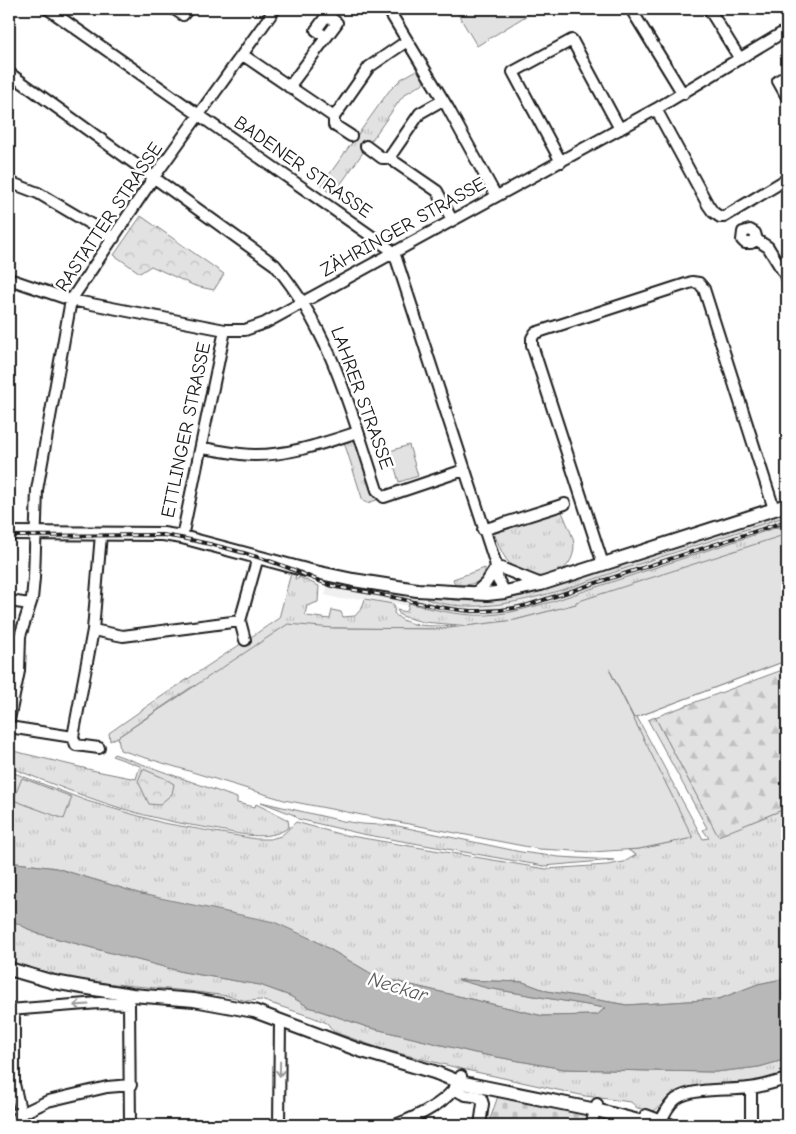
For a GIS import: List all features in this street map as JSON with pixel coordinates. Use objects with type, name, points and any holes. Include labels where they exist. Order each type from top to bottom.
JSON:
[{"type":"main road","points":[[9,533],[163,534],[182,536],[306,570],[353,580],[417,590],[474,594],[505,592],[541,584],[787,505]]},
{"type":"main road","points":[[9,969],[54,982],[82,987],[132,995],[225,1004],[254,1011],[359,1050],[434,1072],[446,1072],[459,1082],[596,1107],[631,1111],[661,1124]]},
{"type":"street","name":"BADENER STRASSE","points":[[48,9],[394,252]]},
{"type":"street","points":[[174,9],[183,16],[188,9]]},
{"type":"street","name":"RASTATTER STRASSE","points":[[9,720],[19,671],[20,636],[30,604],[34,578],[37,490],[71,300],[154,177],[275,9]]},
{"type":"street","points":[[388,9],[443,100],[496,196]]},
{"type":"street","points":[[631,9],[683,94]]},
{"type":"street","points":[[709,9],[740,59]]},
{"type":"street","name":"ZÄHRINGER STRASSE","points":[[9,278],[71,300],[225,330],[245,330],[265,323],[561,162],[683,94],[787,30]]},
{"type":"street","points":[[290,87],[326,37]]},
{"type":"street","points":[[561,162],[513,72],[572,40],[620,129]]},
{"type":"street","points":[[351,136],[334,124],[334,117],[368,67],[408,41]]},
{"type":"street","points":[[243,55],[334,117]]},
{"type":"street","name":"LAHRER STRASSE","points":[[9,74],[275,265],[292,285],[322,336],[358,432],[377,490],[384,497],[464,470]]},
{"type":"street","points":[[787,75],[778,81],[787,96]]},
{"type":"street","points":[[389,158],[420,113],[443,100]]},
{"type":"street","points":[[656,109],[708,205],[720,217],[724,218],[787,179]]},
{"type":"street","points":[[366,146],[382,158],[389,158],[437,191],[452,220]]},
{"type":"street","points":[[9,182],[38,193],[114,238]]},
{"type":"street","points":[[757,240],[768,246],[787,278]]},
{"type":"street","points":[[394,252],[483,530],[497,566],[506,582],[505,592]]},
{"type":"street","points":[[603,564],[532,345],[532,338],[535,333],[572,320],[692,282],[699,283],[704,289],[774,509]]},
{"type":"street","name":"ETTLINGER STRASSE","points":[[182,536],[225,330]]},
{"type":"street","points":[[200,448],[252,455],[272,454],[303,449],[358,432]]},
{"type":"street","points":[[483,530],[565,504]]},
{"type":"street","points":[[99,748],[76,744],[73,737],[93,630],[101,534]]},
{"type":"street","points":[[245,640],[240,621],[258,557]]},
{"type":"street","points":[[497,566],[541,584]]},
{"type":"street","points":[[474,594],[486,583],[497,566]]},
{"type":"street","points":[[9,601],[30,604]]},
{"type":"street","points":[[93,630],[124,636],[240,621]]},
{"type":"street","points":[[9,639],[20,636]]},
{"type":"street","points":[[9,727],[73,737]]},
{"type":"street","points":[[21,1114],[14,1084],[12,1010],[99,1003],[129,1004],[130,1125]]},
{"type":"street","points":[[279,1125],[280,1020]]},
{"type":"street","points":[[661,1124],[673,1102],[684,1095],[751,1088],[787,1080]]},
{"type":"street","points":[[395,1125],[423,1113],[459,1082],[466,1096],[478,1096],[481,1098],[483,1104],[480,1125]]},
{"type":"street","points":[[14,1125],[21,1114],[48,1101],[107,1087],[131,1085]]},
{"type":"street","points":[[751,1088],[752,1125]]},
{"type":"street","points":[[591,1125],[596,1107]]},
{"type":"shaded area","points":[[787,516],[787,524],[551,602],[517,611],[498,614],[470,614],[365,598],[340,599],[325,595],[330,579],[435,602],[472,607],[514,602],[680,552]]},
{"type":"green space","points":[[455,9],[537,9],[477,46]]},
{"type":"green space","points":[[419,69],[427,81],[405,94],[400,100],[333,195],[321,186],[389,91],[401,79]]},
{"type":"green space","points":[[141,216],[224,274],[214,290],[195,286],[151,266],[140,273],[114,255]]},
{"type":"green space","points":[[357,438],[380,499],[367,503],[363,501],[344,442]]},
{"type":"green space","points":[[409,445],[418,476],[399,482],[390,451]]},
{"type":"green space","points":[[787,510],[787,516],[534,598],[478,606],[452,605],[426,599],[427,595],[452,600],[477,601],[527,595]]},
{"type":"green space","points":[[562,511],[574,544],[573,555],[568,564],[561,571],[553,575],[543,576],[532,576],[522,573],[513,567],[504,556],[494,533]]},
{"type":"green space","points":[[787,524],[787,543],[774,653],[780,663],[637,717],[703,839],[709,838],[703,830],[707,828],[648,720],[655,717],[718,835],[787,808],[787,978],[758,984],[719,999],[627,1005],[547,991],[523,982],[461,980],[487,988],[605,1008],[597,1015],[543,1016],[377,977],[314,940],[141,894],[56,868],[9,862],[9,771],[87,801],[163,823],[256,839],[270,839],[281,836],[296,822],[339,834],[546,869],[624,862],[636,855],[628,850],[692,838],[577,604],[515,620],[470,626],[423,622],[400,615],[397,610],[407,612],[409,603],[465,614],[487,615],[505,613],[551,602]]},
{"type":"green space","points":[[787,534],[787,657],[780,663],[634,718],[609,669],[693,838],[639,849],[592,852],[539,849],[284,800],[120,750],[118,737],[288,624],[333,628],[441,629],[515,620],[576,604],[576,602]]},
{"type":"green space","points":[[485,568],[485,574],[479,581],[455,585],[453,579]]},
{"type":"green space","points":[[291,573],[296,575],[295,579],[299,577],[319,586],[318,602],[307,606],[305,614],[307,616],[330,619],[332,610],[341,612],[343,617],[355,616],[362,608],[365,599],[393,604],[395,606],[394,613],[406,622],[431,626],[456,625],[455,627],[441,629],[333,628],[190,688],[110,741],[109,733],[279,618]]},
{"type":"green space","points":[[785,669],[787,673],[787,808],[718,836],[655,717]]},
{"type":"green space","points":[[9,750],[136,779],[140,766],[112,756],[114,754],[237,798],[237,803],[255,807],[256,804],[288,820],[289,827],[272,835],[253,836],[177,823],[145,815],[86,796],[9,767]]},
{"type":"green space","points":[[143,769],[174,784],[172,794],[159,805],[149,804],[138,781]]},
{"type":"green space","points":[[22,778],[72,797],[64,819],[13,800]]},
{"type":"green space","points":[[261,802],[343,821],[398,826],[521,852],[559,857],[614,860],[544,866],[362,834],[298,819],[294,815]]},
{"type":"green space","points":[[9,919],[36,933],[183,972],[260,985],[290,996],[309,1007],[367,1027],[475,1053],[564,1069],[652,1071],[716,1072],[759,1067],[787,1059],[787,1077],[672,1096],[654,1111],[637,1108],[631,1102],[585,1096],[382,1049],[334,1032],[327,1023],[261,1000],[247,1001],[228,996],[188,991],[82,981],[28,968],[9,961]]},
{"type":"green space","points":[[498,1096],[589,1114],[585,1125],[488,1125]]},
{"type":"water","name":"Neckar","points":[[9,862],[56,868],[141,894],[274,922],[314,940],[377,977],[543,1016],[597,1015],[605,1008],[487,988],[458,980],[523,982],[547,991],[627,1005],[719,999],[758,984],[787,978],[787,1059],[759,1067],[716,1072],[564,1069],[475,1053],[367,1027],[309,1007],[290,996],[260,985],[183,972],[36,933],[9,919]]},
{"type":"railway","points":[[9,536],[163,535],[242,552],[292,569],[336,587],[444,608],[492,611],[528,605],[787,521]]}]
